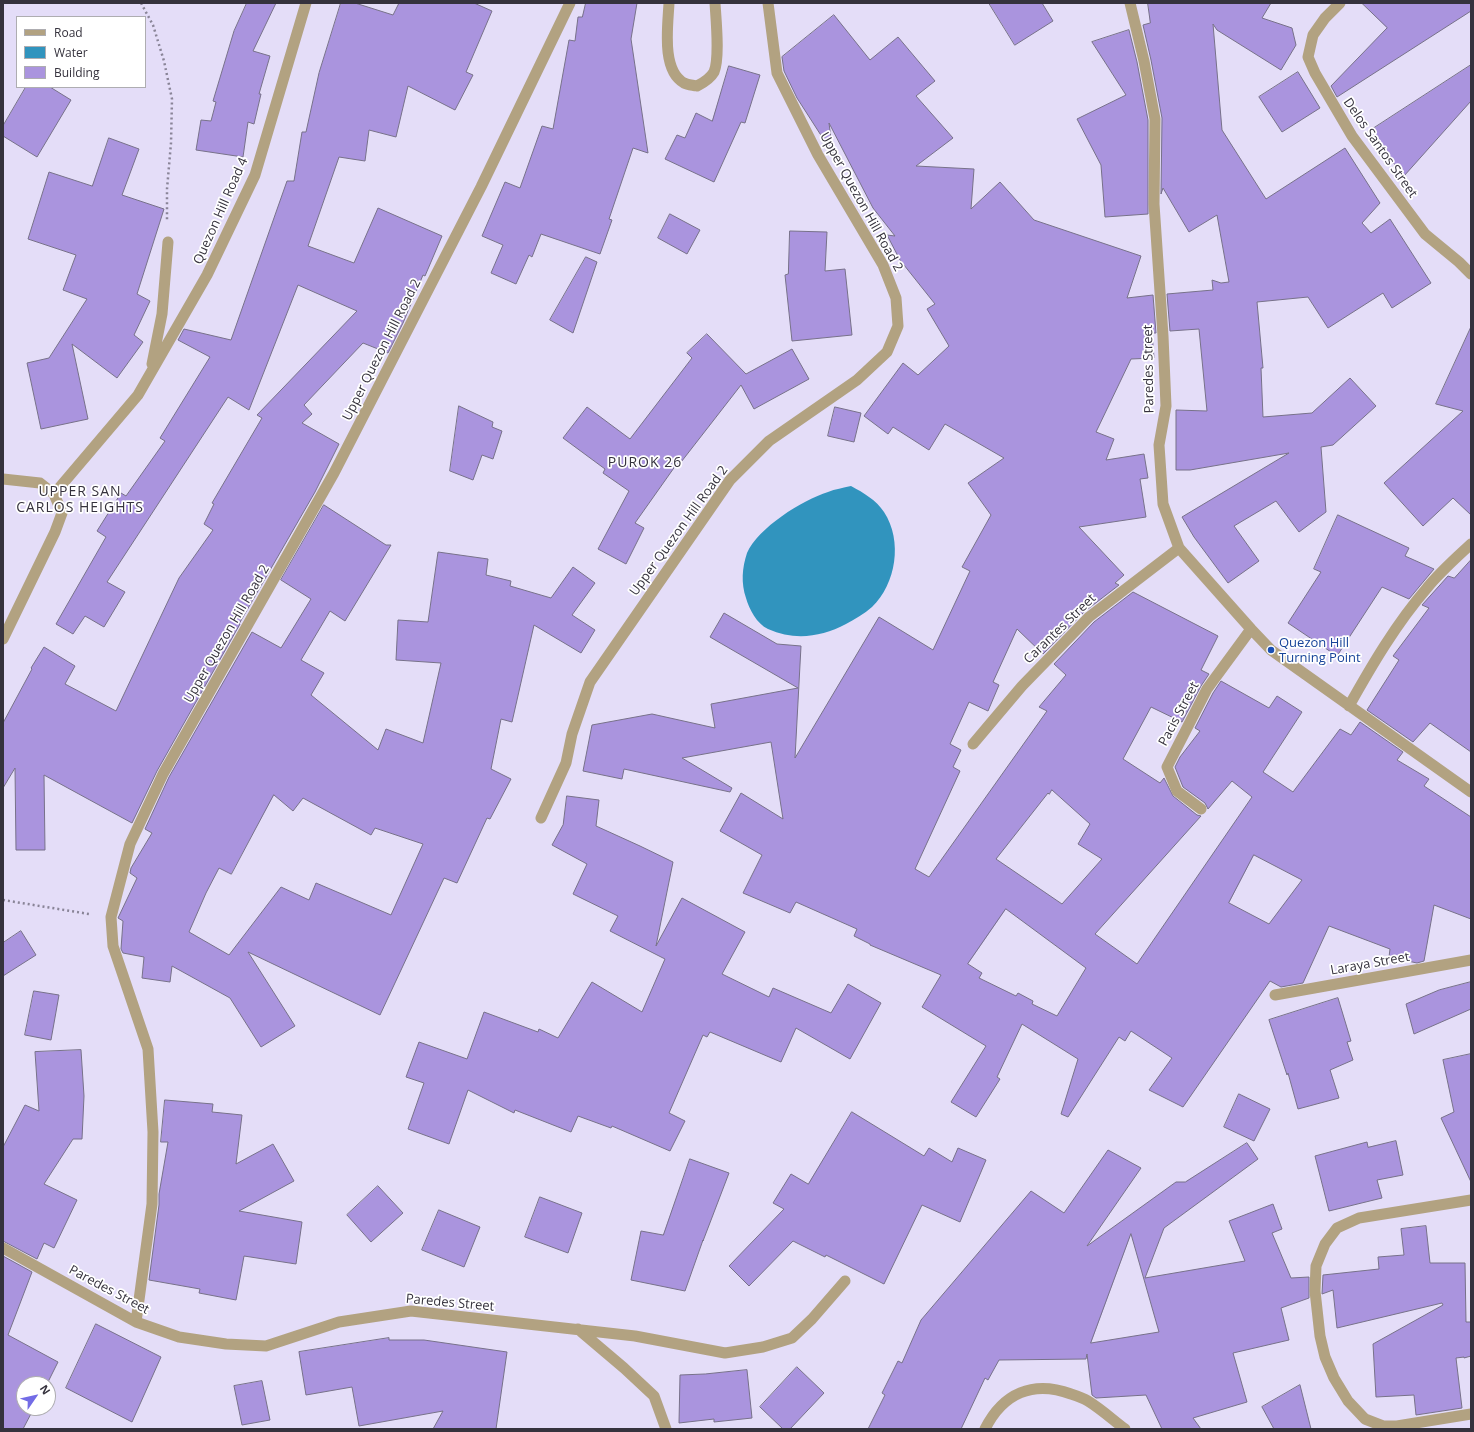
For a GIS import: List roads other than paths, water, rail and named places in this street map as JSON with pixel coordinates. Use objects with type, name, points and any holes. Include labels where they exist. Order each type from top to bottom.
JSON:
[{"type":"street","name":"Quezon Hill Road 4","points":[[54,494],[138,395],[207,275],[255,175],[306,3]]},
{"type":"street","name":"Upper Quezon Hill Road 2","points":[[136,1322],[152,1204],[153,1132],[150,1079],[148,1049],[113,946],[111,917],[130,844],[163,774],[334,473],[482,187],[570,3]]},
{"type":"street","points":[[669,3],[668,51],[673,71],[684,83],[697,86],[707,81],[714,72],[717,57],[715,3]]},
{"type":"street","name":"Upper Quezon Hill Road 2","points":[[541,818],[566,763],[572,734],[590,682],[730,480],[769,441],[857,380],[887,352],[898,326],[896,298],[883,265],[818,155],[777,73],[768,3]]},
{"type":"street","name":"Paredes Street","points":[[1130,3],[1144,62],[1155,119],[1154,204],[1166,406],[1159,445],[1163,504],[1179,548],[1271,650],[1471,792]]},
{"type":"street","name":"Delos Santos Street","points":[[1340,3],[1325,18],[1313,35],[1308,57],[1315,73],[1352,136],[1425,234],[1471,274]]},
{"type":"street","name":"Quezon Hill Road 4","points":[[150,374],[162,314],[168,242]]},
{"type":"street","points":[[3,479],[40,483],[54,494],[62,513],[3,639]]},
{"type":"street","points":[[1349,706],[1369,670],[1400,622],[1447,566],[1471,544]]},
{"type":"street","name":"Carantes Street","points":[[973,744],[1022,686],[1089,617],[1179,548]]},
{"type":"street","name":"Pacis Street","points":[[1201,809],[1177,791],[1167,768],[1207,689],[1251,629]]},
{"type":"street","name":"Laraya Street","points":[[1275,995],[1471,960]]},
{"type":"street","points":[[1471,1200],[1359,1218],[1337,1228],[1325,1244],[1316,1266],[1315,1291],[1320,1336],[1325,1357],[1337,1384],[1348,1401],[1366,1419],[1383,1426],[1397,1426],[1471,1414]]},
{"type":"street","name":"Paredes Street","points":[[3,1248],[136,1322],[179,1337],[226,1344],[266,1346],[339,1322],[411,1311],[635,1336],[725,1353],[763,1346],[792,1338],[845,1281]]},
{"type":"street","points":[[577,1329],[624,1368],[654,1396],[666,1429]]},
{"type":"street","points":[[986,1429],[991,1417],[1013,1396],[1036,1388],[1060,1390],[1087,1400],[1125,1429]]},
{"type":"water","points":[[851,486],[861,491],[877,504],[884,512],[890,523],[894,536],[895,549],[894,562],[887,587],[880,598],[866,612],[846,624],[827,632],[808,636],[798,636],[778,633],[764,627],[760,624],[751,611],[744,592],[743,576],[747,553],[761,534],[794,508],[806,501],[833,490]]},
{"type":"place","name":"Quezon Hill Turning Point","points":[[1271,650]]},
{"type":"district","name":"PUROK 26","points":[[645,463]]},
{"type":"district","name":"UPPER SAN CARLOS HEIGHTS","points":[[80,500]]}]
